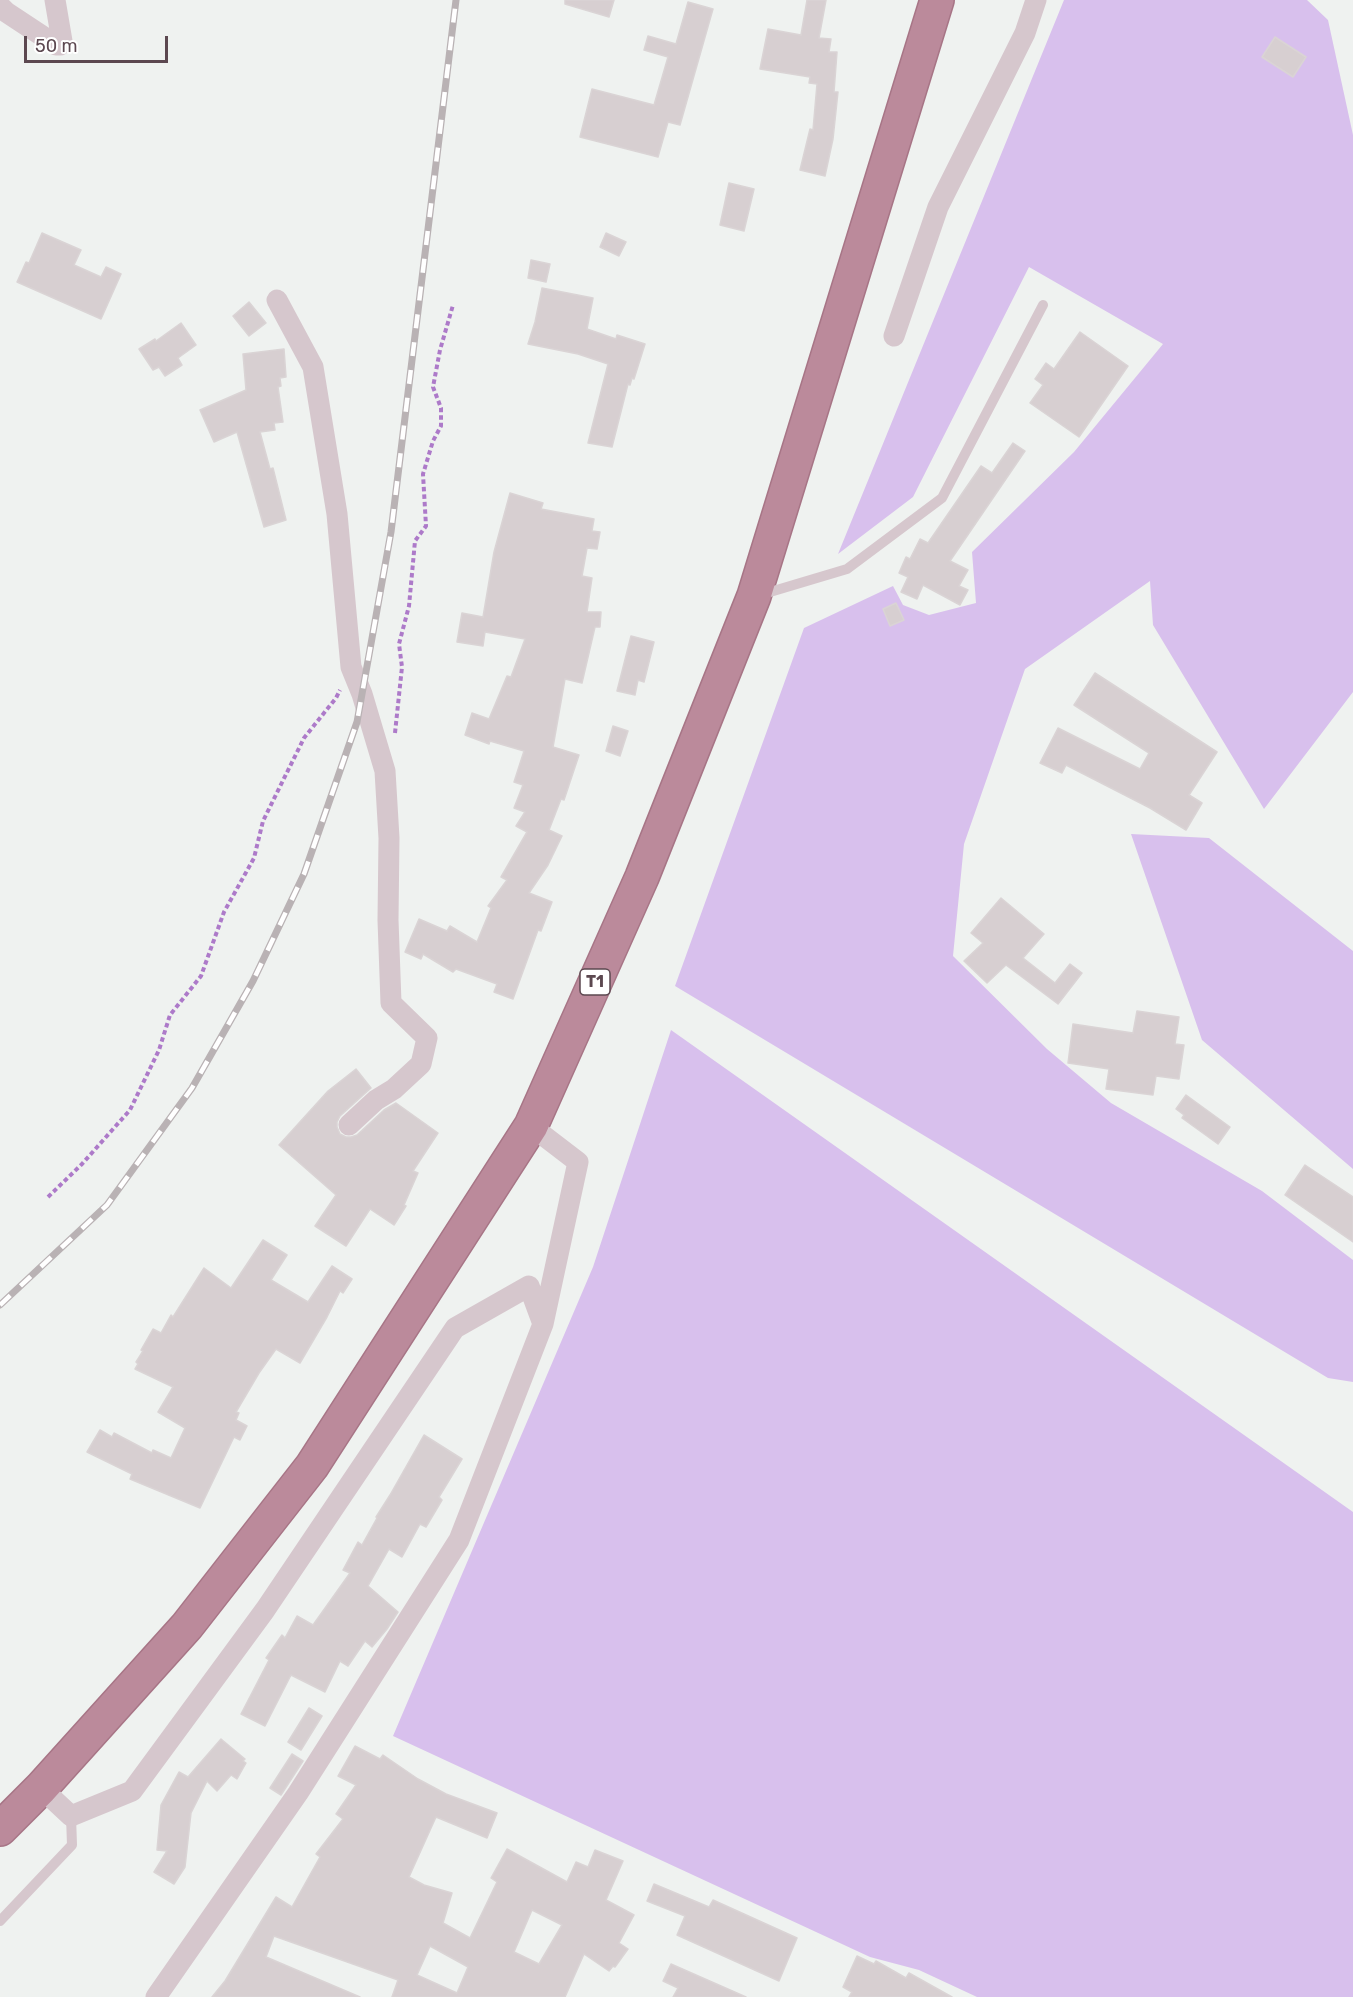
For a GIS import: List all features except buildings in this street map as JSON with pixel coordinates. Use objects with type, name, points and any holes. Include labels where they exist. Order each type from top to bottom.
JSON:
[{"type":"highway","name":"T1","points":[[0,1828],[41,1788],[187,1626],[312,1466],[531,1126],[642,877],[754,596],[937,0]]},
{"type":"street","points":[[0,6],[16,19],[56,45],[60,45],[62,41],[55,0]]},
{"type":"street","points":[[894,336],[938,207],[1025,33],[1036,0]]},
{"type":"street","points":[[277,300],[313,367],[337,514],[351,667],[362,694],[385,771],[389,838],[388,930],[391,1003],[427,1038],[421,1064],[349,1125]]},
{"type":"street","points":[[156,1997],[298,1793],[459,1540],[543,1324],[578,1162],[531,1126]]},
{"type":"street","points":[[41,1788],[71,1816],[132,1791],[265,1610],[455,1328],[529,1286],[543,1324]]},
{"type":"lane","points":[[754,596],[847,569],[942,498],[1042,305]]},
{"type":"lane","points":[[0,1921],[72,1845],[71,1816]]},
{"type":"path","points":[[385,771],[394,743],[402,667],[399,644],[409,606],[415,541],[426,526],[423,474],[433,441],[441,426],[441,408],[433,387],[440,350],[453,305]]},
{"type":"path","points":[[48,1197],[82,1164],[130,1110],[159,1050],[170,1015],[201,976],[224,912],[254,858],[263,821],[304,738],[336,698],[351,667]]},
{"type":"shaded area","points":[[1064,0],[1307,0],[1328,20],[1353,135],[1353,692],[1264,809],[1153,625],[1150,581],[1025,669],[964,844],[953,956],[1047,1049],[1111,1103],[1262,1191],[1353,1260],[1353,1382],[1328,1378],[675,986],[804,628],[893,586],[903,605],[929,615],[976,603],[972,552],[1074,452],[1163,344],[1029,267],[913,497],[838,554]]},
{"type":"shaded area","points":[[1131,834],[1209,838],[1353,951],[1353,1169],[1202,1040]]},
{"type":"shaded area","points":[[671,1030],[1353,1512],[1353,1997],[977,1997],[919,1970],[870,1957],[393,1736],[593,1267]]},
{"type":"railway","points":[[0,1305],[107,1205],[192,1088],[253,981],[304,874],[357,722],[391,532],[456,0]]}]
